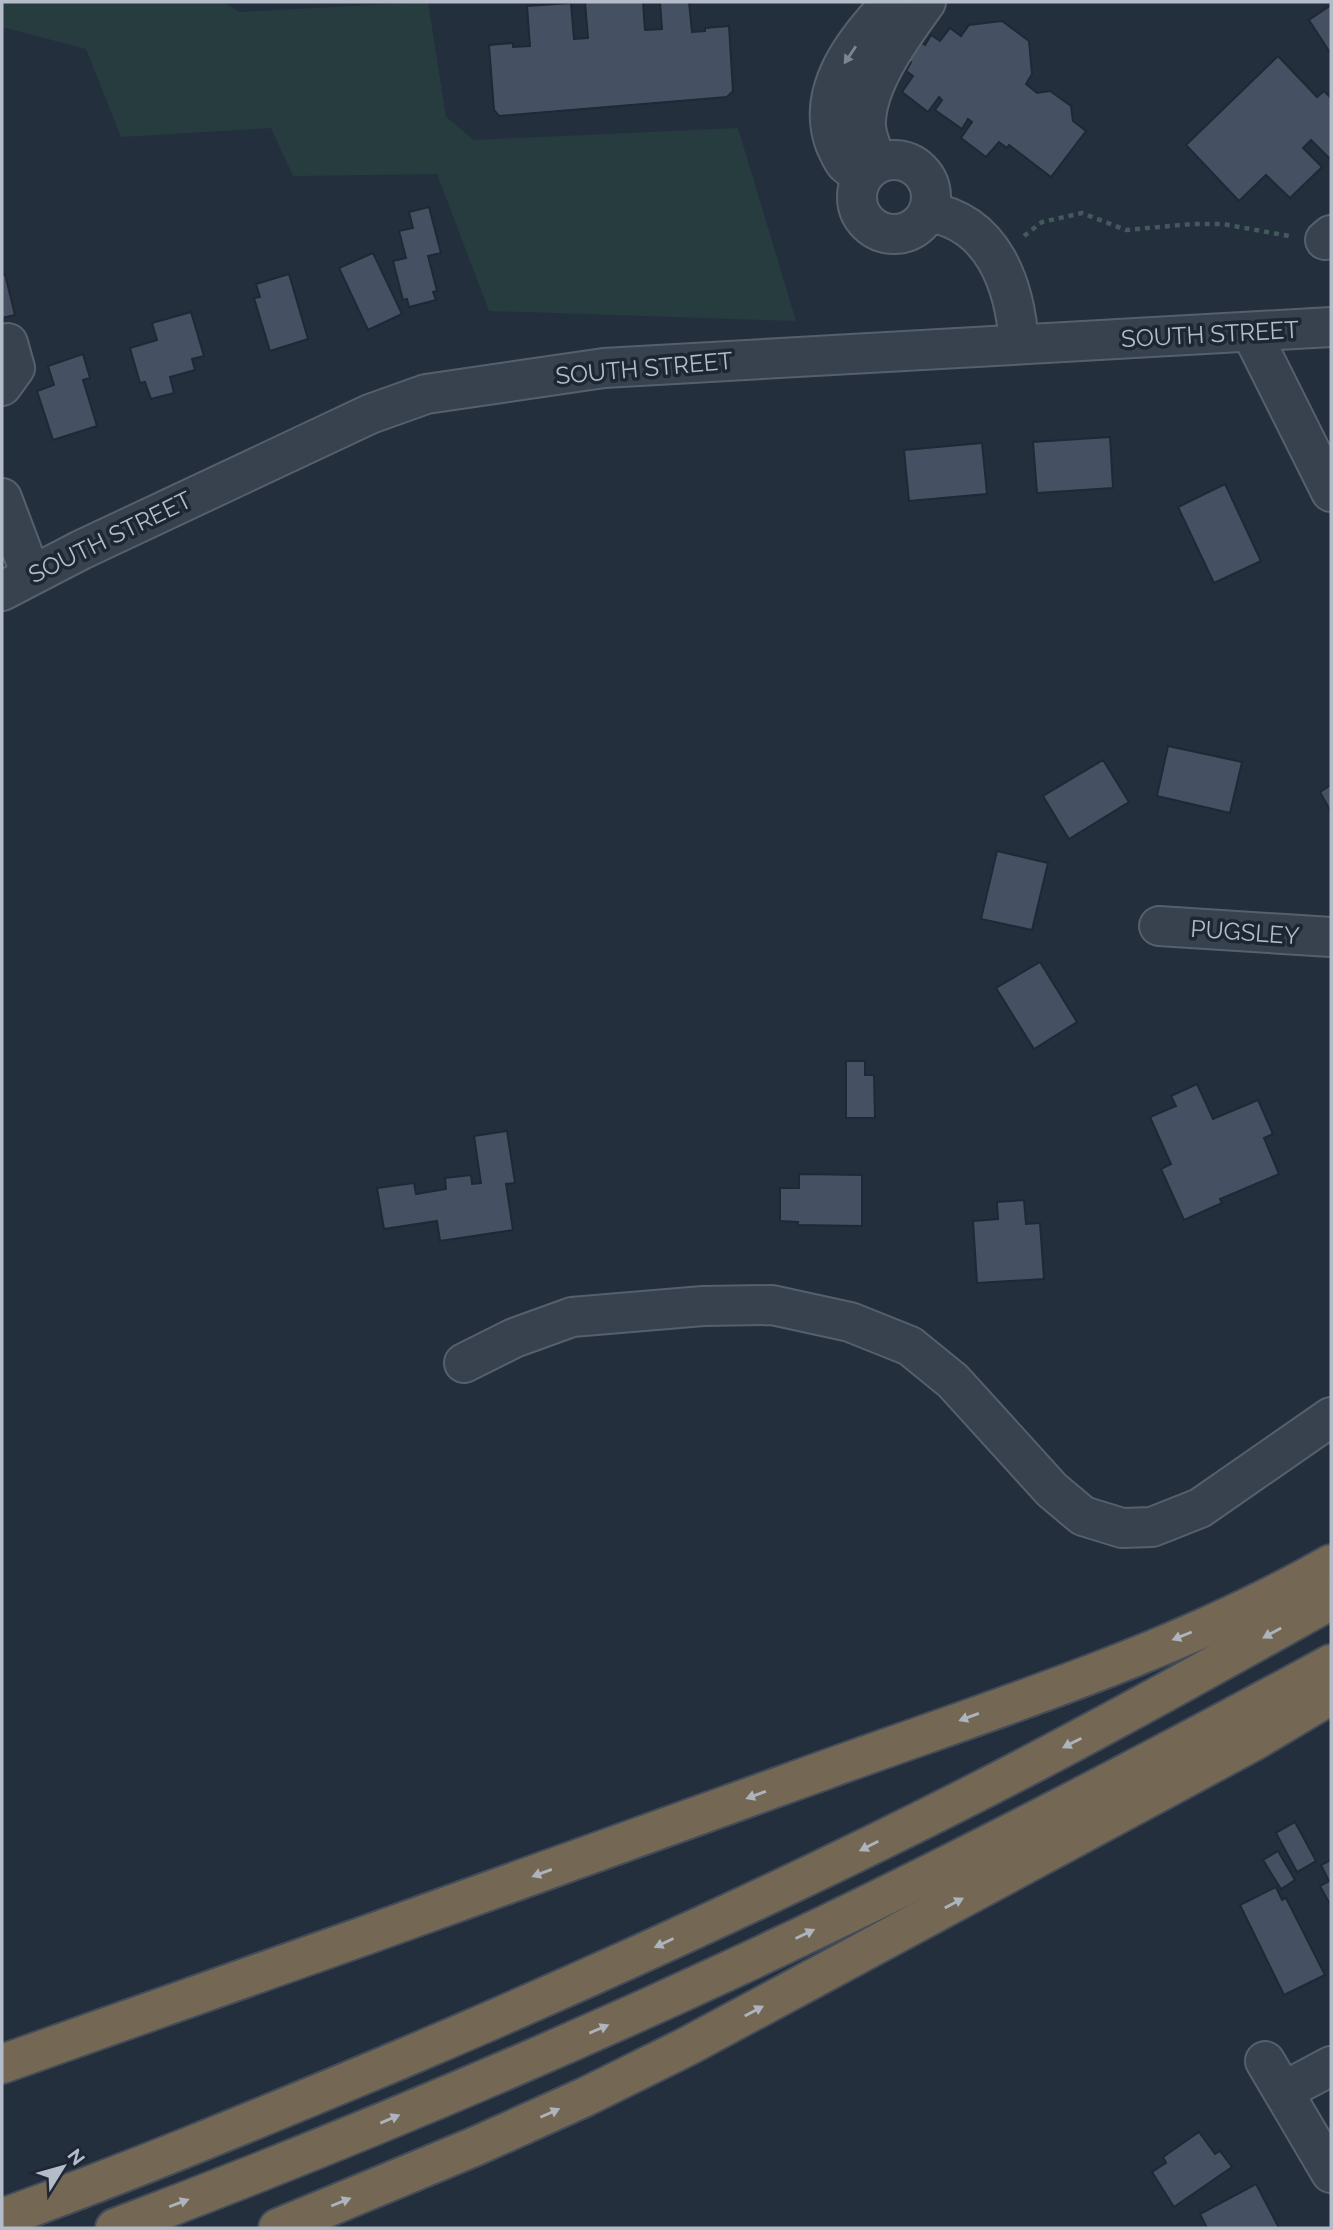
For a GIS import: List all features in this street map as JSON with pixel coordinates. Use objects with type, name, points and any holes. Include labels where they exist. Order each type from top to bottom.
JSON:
[{"type":"highway","points":[[2,2064],[473,1898],[1080,1677],[1216,1621],[1331,1564]]},
{"type":"highway","points":[[2,2218],[224,2134],[503,2016],[738,1909],[1091,1733],[1331,1600]]},
{"type":"highway","points":[[115,2228],[368,2128],[743,1964],[1106,1784],[1331,1664]]},
{"type":"highway","points":[[278,2228],[488,2141],[686,2047],[1242,1748],[1331,1695]]},
{"type":"street","points":[[892,2],[860,39],[841,67],[832,94],[830,115],[831,133],[844,162],[869,170],[892,159],[907,162],[920,170],[928,182],[931,197],[923,220],[908,232],[889,234],[865,221],[860,213],[857,195],[869,170],[866,127],[870,102],[880,72],[926,2]]},
{"type":"street","points":[[928,212],[946,215],[965,225],[982,240],[995,257],[1008,278],[1019,344]]},
{"type":"street","name":"SOUTH STREET","points":[[16,583],[370,414],[426,394],[604,368],[1331,327]]},
{"type":"street","points":[[1251,332],[1331,492]]},
{"type":"street","points":[[2,386],[15,368],[8,343]]},
{"type":"street","points":[[2,498],[16,583]]},
{"type":"street","name":"PUGSLEY","points":[[1159,926],[1331,937]]},
{"type":"street","points":[[464,1363],[514,1338],[572,1317],[703,1306],[772,1305],[850,1322],[910,1346],[953,1381],[1052,1490],[1083,1516],[1122,1528],[1152,1527],[1200,1508],[1331,1417]]},
{"type":"street","points":[[1331,2066],[1275,2076],[1331,2173]]},
{"type":"path","points":[[995,257],[1042,222],[1082,213],[1126,230],[1223,224],[1263,233],[1328,237]]},
{"type":"green space","points":[[2,2],[223,2],[240,12],[428,2],[446,117],[474,140],[738,128],[796,321],[489,311],[437,174],[293,176],[271,128],[121,137],[86,49],[2,27]]},
{"type":"building","points":[[585,2],[643,2],[645,30],[662,29],[660,2],[689,2],[692,32],[729,26],[733,91],[727,97],[499,116],[494,110],[489,45],[513,43],[513,47],[530,46],[527,6],[571,3],[574,39],[588,38]]},
{"type":"building","points":[[1331,5],[1331,54],[1309,20]]},
{"type":"building","points":[[1002,21],[1029,41],[1032,74],[1026,84],[1037,93],[1050,91],[1071,106],[1073,121],[1086,131],[1051,177],[1009,145],[1007,148],[999,142],[986,157],[961,138],[972,122],[968,119],[962,129],[935,110],[942,100],[939,97],[928,112],[902,92],[913,76],[906,71],[911,62],[908,60],[921,42],[925,45],[931,35],[940,41],[950,28],[961,36],[969,25]]},
{"type":"building","points":[[1278,56],[1317,97],[1324,91],[1331,98],[1331,156],[1329,158],[1311,140],[1303,148],[1322,167],[1290,198],[1266,175],[1239,201],[1186,145]]},
{"type":"building","points":[[429,207],[441,253],[428,256],[437,291],[433,292],[436,300],[409,307],[407,299],[403,300],[393,261],[406,258],[399,231],[413,228],[409,212]]},
{"type":"building","points":[[373,253],[402,314],[368,330],[339,268]]},
{"type":"building","points":[[5,274],[15,315],[2,318],[2,275]]},
{"type":"building","points":[[289,274],[308,339],[270,351],[254,298],[260,297],[256,284]]},
{"type":"building","points":[[191,312],[204,356],[192,359],[195,370],[170,377],[174,393],[151,399],[145,382],[140,383],[130,348],[157,340],[152,323]]},
{"type":"building","points":[[83,354],[90,378],[83,380],[97,426],[53,440],[37,391],[54,385],[48,366]]},
{"type":"building","points":[[1110,437],[1113,488],[1037,493],[1033,442]]},
{"type":"building","points":[[982,443],[987,494],[909,501],[904,450]]},
{"type":"building","points":[[1225,484],[1261,561],[1214,583],[1178,507]]},
{"type":"building","points":[[1168,746],[1242,762],[1230,813],[1157,796]]},
{"type":"building","points":[[1103,760],[1129,802],[1069,839],[1043,796]]},
{"type":"building","points":[[1331,785],[1331,812],[1320,792]]},
{"type":"building","points":[[997,851],[1048,863],[1032,930],[981,919]]},
{"type":"building","points":[[1040,962],[1077,1022],[1034,1049],[996,988]]},
{"type":"building","points":[[846,1061],[865,1061],[865,1075],[874,1075],[875,1118],[846,1118]]},
{"type":"building","points":[[1197,1084],[1213,1119],[1258,1100],[1273,1134],[1264,1138],[1279,1174],[1220,1199],[1222,1203],[1184,1220],[1161,1169],[1171,1164],[1150,1117],[1176,1106],[1171,1096]]},
{"type":"building","points":[[507,1131],[515,1183],[506,1184],[513,1230],[440,1241],[437,1221],[384,1229],[377,1188],[414,1183],[416,1194],[446,1189],[445,1178],[471,1175],[472,1184],[481,1183],[474,1136]]},
{"type":"building","points":[[799,1174],[862,1175],[862,1226],[798,1225],[798,1222],[780,1221],[780,1188],[799,1188]]},
{"type":"building","points":[[1024,1200],[1026,1224],[1040,1223],[1044,1279],[977,1283],[973,1221],[998,1219],[997,1202]]},
{"type":"building","points":[[1295,1822],[1316,1861],[1297,1872],[1276,1833]]},
{"type":"building","points":[[1278,1851],[1295,1880],[1281,1889],[1263,1860]]},
{"type":"building","points":[[1331,1860],[1331,1906],[1320,1886],[1329,1881],[1321,1865]]},
{"type":"building","points":[[1276,1887],[1282,1900],[1286,1898],[1325,1975],[1284,1995],[1240,1905]]},
{"type":"building","points":[[1199,2132],[1215,2154],[1220,2151],[1232,2167],[1174,2207],[1152,2172],[1166,2163],[1163,2157]]},
{"type":"building","points":[[1256,2184],[1279,2228],[1207,2228],[1200,2214]]}]
